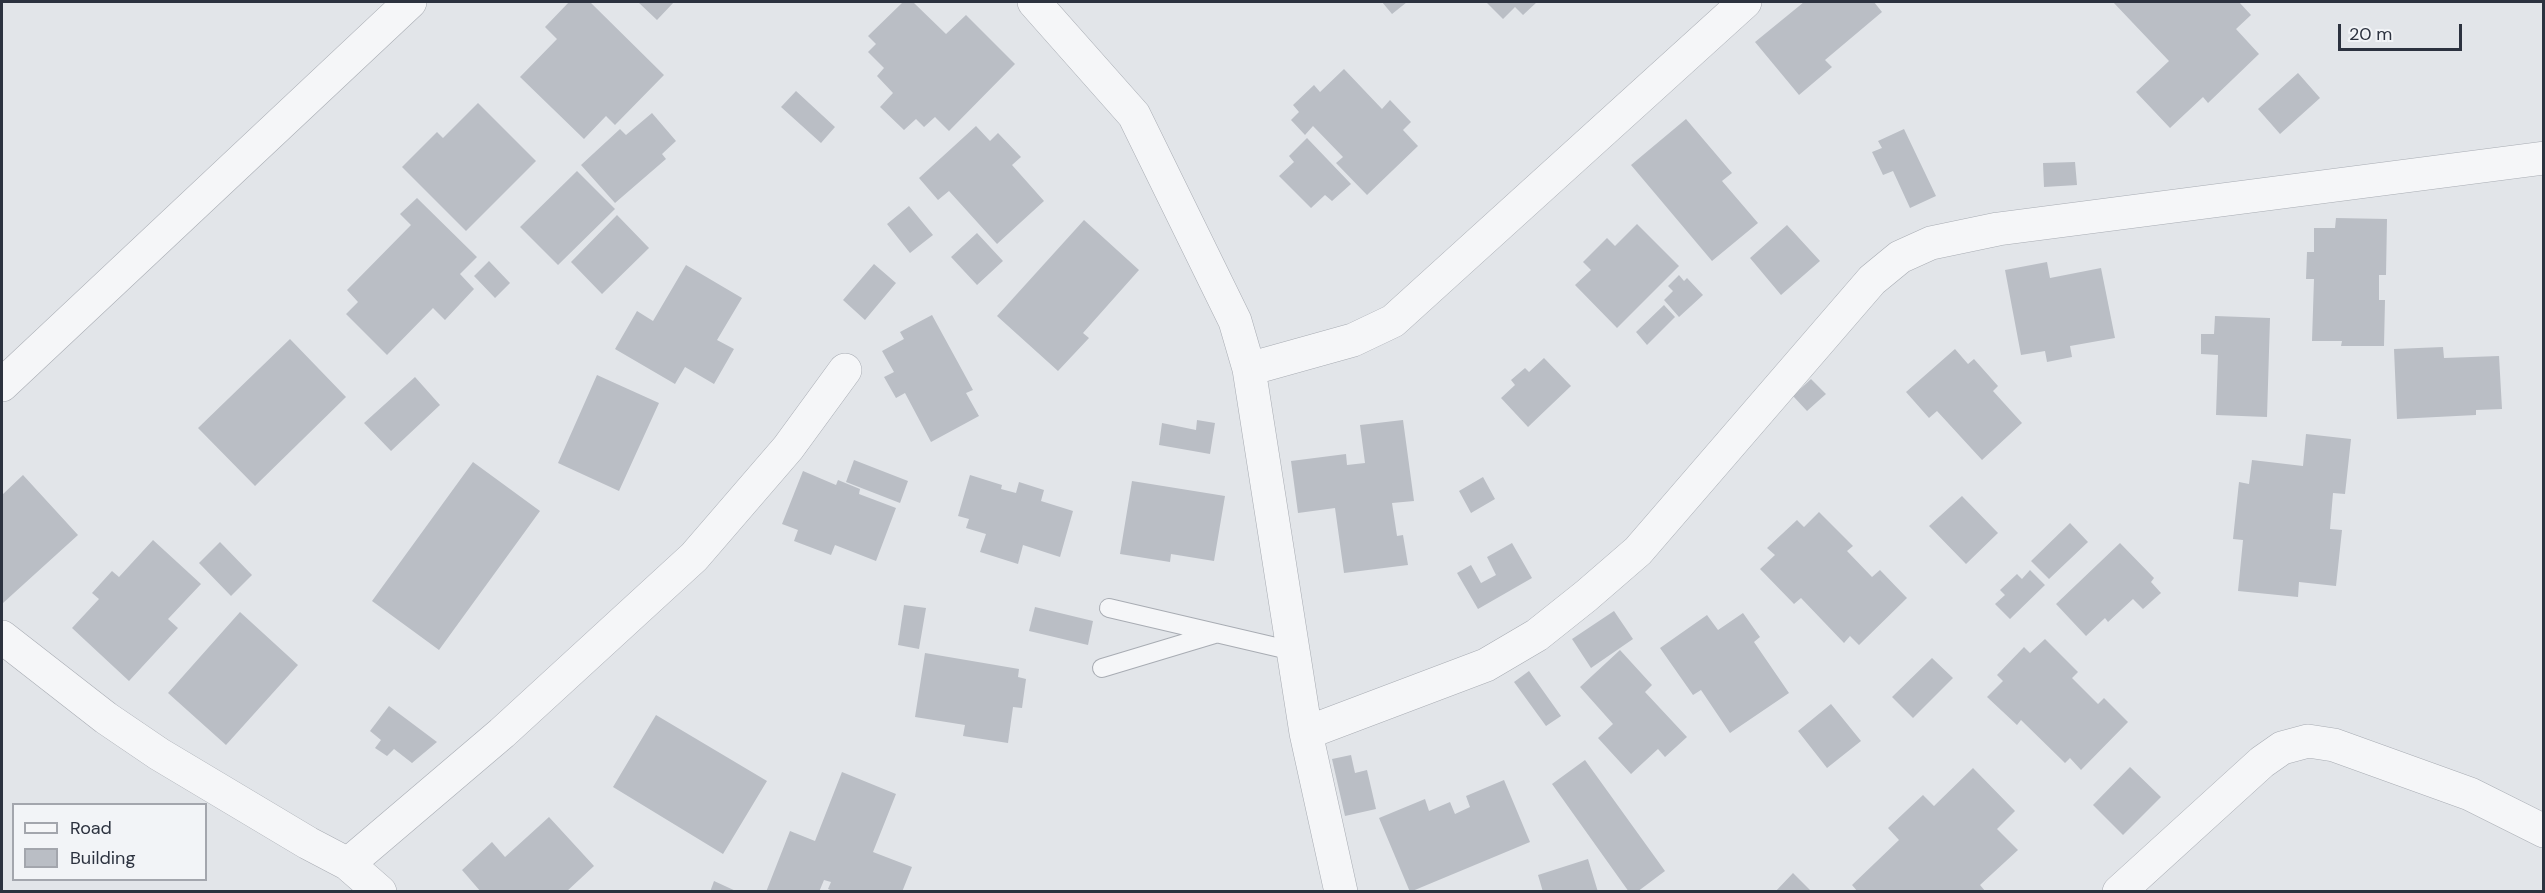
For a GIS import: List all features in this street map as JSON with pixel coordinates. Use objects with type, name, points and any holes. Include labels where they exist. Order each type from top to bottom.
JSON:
[{"type":"street","points":[[2,385],[410,2]]},
{"type":"street","points":[[1034,2],[1134,115],[1235,321],[1249,369],[1306,733],[1341,891]]},
{"type":"street","points":[[1249,369],[1353,340],[1393,321],[1745,2]]},
{"type":"street","points":[[1306,733],[1486,665],[1537,635],[1586,596],[1638,551],[1872,280],[1900,257],[1931,243],[1998,229],[2544,159]]},
{"type":"street","points":[[348,864],[502,733],[694,557],[788,448],[845,370]]},
{"type":"street","points":[[2,637],[106,718],[159,754],[308,843],[348,864],[380,891]]},
{"type":"street","points":[[2119,891],[2262,762],[2282,748],[2308,741],[2334,745],[2470,794],[2544,831]]},
{"type":"lane","points":[[1109,608],[1293,651]]},
{"type":"lane","points":[[1102,668],[1216,633]]},
{"type":"building","points":[[569,2],[590,2],[664,75],[615,125],[606,116],[584,139],[520,77],[557,39],[545,27]]},
{"type":"building","points":[[638,2],[674,2],[657,20]]},
{"type":"building","points":[[903,2],[913,2],[946,34],[966,15],[1015,64],[949,131],[935,117],[924,127],[916,119],[904,130],[880,107],[893,93],[877,76],[884,68],[868,52],[876,44],[868,36]]},
{"type":"building","points":[[1382,2],[1407,2],[1392,14]]},
{"type":"building","points":[[1486,2],[1537,2],[1523,15],[1515,7],[1503,19]]},
{"type":"building","points":[[1804,2],[1874,2],[1882,12],[1825,60],[1832,67],[1799,95],[1755,42]]},
{"type":"building","points":[[2113,2],[2239,2],[2251,15],[2236,29],[2259,54],[2208,103],[2203,97],[2170,128],[2136,92],[2169,61]]},
{"type":"building","points":[[1344,69],[1382,109],[1390,100],[1411,122],[1403,130],[1418,146],[1367,195],[1336,163],[1343,157],[1313,126],[1305,135],[1291,120],[1299,112],[1293,105],[1314,85],[1320,92]]},
{"type":"building","points":[[2298,73],[2320,98],[2280,134],[2258,109]]},
{"type":"building","points":[[796,91],[835,127],[821,143],[781,107]]},
{"type":"building","points":[[478,103],[536,161],[466,231],[402,167],[437,132],[443,138]]},
{"type":"building","points":[[652,113],[676,141],[662,154],[666,159],[615,203],[581,165],[620,129],[626,135]]},
{"type":"building","points":[[1686,119],[1732,173],[1722,181],[1758,223],[1712,261],[1631,165]]},
{"type":"building","points":[[976,126],[990,141],[998,133],[1021,157],[1012,165],[1044,201],[997,244],[949,191],[938,200],[919,178]]},
{"type":"building","points":[[1904,129],[1936,196],[1910,208],[1893,171],[1883,175],[1872,152],[1882,148],[1878,141]]},
{"type":"building","points":[[1307,138],[1351,184],[1332,201],[1325,195],[1311,208],[1279,176],[1294,162],[1289,156]]},
{"type":"building","points":[[2075,162],[2077,185],[2044,187],[2043,163]]},
{"type":"building","points":[[577,171],[615,209],[558,265],[520,227]]},
{"type":"building","points":[[417,198],[477,257],[460,274],[474,289],[445,320],[433,308],[387,355],[346,314],[358,302],[347,290],[411,225],[400,214]]},
{"type":"building","points":[[909,206],[933,235],[910,253],[887,224]]},
{"type":"building","points":[[617,215],[649,248],[602,294],[571,262]]},
{"type":"building","points":[[2336,218],[2387,219],[2386,275],[2379,275],[2379,300],[2385,300],[2384,346],[2341,346],[2342,341],[2312,341],[2314,279],[2306,279],[2307,252],[2314,252],[2314,228],[2335,228]]},
{"type":"building","points":[[1084,220],[1139,270],[1083,333],[1089,338],[1058,371],[997,316]]},
{"type":"building","points":[[1637,224],[1679,266],[1617,328],[1575,285],[1591,270],[1583,262],[1607,238],[1615,246]]},
{"type":"building","points":[[1787,225],[1820,261],[1781,295],[1750,258]]},
{"type":"building","points":[[977,233],[1003,261],[977,285],[951,257]]},
{"type":"building","points":[[489,261],[510,283],[495,298],[474,276]]},
{"type":"building","points":[[2047,262],[2050,278],[2101,268],[2115,338],[2070,346],[2072,357],[2047,362],[2045,351],[2021,355],[2005,270]]},
{"type":"building","points":[[874,264],[896,283],[865,320],[843,300]]},
{"type":"building","points":[[686,265],[742,298],[717,340],[734,349],[714,384],[685,367],[675,384],[615,349],[637,311],[653,321]]},
{"type":"building","points":[[1679,275],[1684,281],[1687,278],[1703,295],[1679,317],[1664,300],[1673,291],[1668,286]]},
{"type":"building","points":[[1664,305],[1675,317],[1647,345],[1636,332]]},
{"type":"building","points":[[932,315],[973,390],[966,393],[979,416],[931,442],[905,393],[896,398],[884,377],[894,372],[882,351],[904,339],[900,332]]},
{"type":"building","points":[[2215,316],[2270,318],[2267,417],[2216,415],[2218,355],[2201,354],[2201,334],[2214,334]]},
{"type":"building","points":[[290,339],[346,397],[255,486],[198,428]]},
{"type":"building","points":[[2443,347],[2444,358],[2499,356],[2502,409],[2476,410],[2476,415],[2397,419],[2394,349]]},
{"type":"building","points":[[1955,349],[1968,364],[1974,359],[1998,386],[1993,391],[2022,423],[1982,460],[1937,411],[1929,418],[1906,392]]},
{"type":"building","points":[[1544,358],[1571,386],[1528,427],[1501,398],[1515,385],[1511,380],[1525,368],[1529,372]]},
{"type":"building","points":[[597,375],[659,403],[619,491],[558,463]]},
{"type":"building","points":[[415,377],[440,405],[391,451],[364,423]]},
{"type":"building","points":[[1811,379],[1826,394],[1807,411],[1793,396]]},
{"type":"building","points":[[1197,420],[1215,423],[1210,454],[1159,445],[1162,423],[1196,430]]},
{"type":"building","points":[[1403,420],[1414,501],[1392,503],[1397,536],[1403,535],[1408,565],[1344,573],[1335,508],[1298,513],[1291,461],[1346,454],[1347,465],[1365,463],[1360,425]]},
{"type":"building","points":[[2306,434],[2351,439],[2345,494],[2333,493],[2330,529],[2342,530],[2336,586],[2299,582],[2298,597],[2238,591],[2243,540],[2233,539],[2239,482],[2249,484],[2252,460],[2303,466]]},
{"type":"building","points":[[854,460],[908,481],[900,503],[846,482]]},
{"type":"building","points":[[473,462],[540,511],[439,650],[372,601]]},
{"type":"building","points":[[803,471],[836,485],[838,480],[860,489],[859,494],[896,508],[876,561],[835,545],[831,555],[794,541],[798,530],[782,524]]},
{"type":"building","points":[[23,475],[78,535],[3,603],[2,495]]},
{"type":"building","points":[[970,475],[1002,485],[1001,489],[1016,493],[1019,482],[1044,490],[1041,501],[1073,511],[1060,557],[1023,545],[1018,564],[980,552],[986,534],[966,528],[969,519],[958,516]]},
{"type":"building","points":[[1483,477],[1495,499],[1471,513],[1459,491]]},
{"type":"building","points":[[1132,481],[1225,496],[1214,561],[1171,554],[1170,562],[1120,554]]},
{"type":"building","points":[[1962,496],[1998,533],[1966,564],[1929,526]]},
{"type":"building","points":[[1819,512],[1853,546],[1847,551],[1872,577],[1880,570],[1907,598],[1859,645],[1850,636],[1844,643],[1801,598],[1794,604],[1760,569],[1775,555],[1767,548],[1797,520],[1804,527]]},
{"type":"building","points":[[2070,523],[2088,542],[2049,579],[2031,561]]},
{"type":"building","points":[[153,540],[201,584],[168,619],[178,628],[129,681],[72,628],[99,599],[92,593],[112,571],[119,577]]},
{"type":"building","points":[[220,542],[252,575],[231,596],[199,563]]},
{"type":"building","points":[[1512,543],[1532,578],[1478,609],[1457,573],[1471,565],[1481,583],[1496,575],[1487,557]]},
{"type":"building","points":[[2120,543],[2154,578],[2151,582],[2161,593],[2143,609],[2133,599],[2108,622],[2105,618],[2086,636],[2056,604]]},
{"type":"building","points":[[2030,570],[2045,585],[2010,619],[1995,604],[2005,595],[2000,590],[2017,574],[2022,579]]},
{"type":"building","points":[[904,605],[926,608],[919,649],[898,645]]},
{"type":"building","points":[[1035,607],[1093,621],[1088,645],[1029,631]]},
{"type":"building","points":[[1614,611],[1633,639],[1591,668],[1572,639]]},
{"type":"building","points":[[240,612],[298,665],[226,745],[168,693]]},
{"type":"building","points":[[1743,613],[1760,637],[1754,642],[1789,693],[1730,733],[1701,690],[1693,695],[1660,648],[1707,615],[1718,630]]},
{"type":"building","points":[[2045,639],[2078,672],[2072,678],[2098,704],[2104,698],[2128,722],[2081,770],[2070,758],[2065,763],[2021,720],[2017,725],[1987,697],[2003,681],[1997,675],[2024,647],[2030,653]]},
{"type":"building","points":[[1620,650],[1652,685],[1645,692],[1687,737],[1665,757],[1658,749],[1631,774],[1598,738],[1613,724],[1580,687]]},
{"type":"building","points":[[925,653],[1019,669],[1018,677],[1026,679],[1022,708],[1013,707],[1008,743],[963,736],[965,725],[915,717]]},
{"type":"building","points":[[1932,658],[1953,678],[1913,718],[1892,697]]},
{"type":"building","points":[[1529,671],[1561,716],[1546,726],[1514,682]]},
{"type":"building","points":[[1831,704],[1861,741],[1827,768],[1798,731]]},
{"type":"building","points":[[389,706],[437,742],[412,763],[394,749],[387,756],[375,748],[381,740],[370,731]]},
{"type":"building","points":[[656,715],[767,781],[723,854],[613,787]]},
{"type":"building","points":[[1351,755],[1355,773],[1367,770],[1376,809],[1345,816],[1332,759]]},
{"type":"building","points":[[1585,760],[1665,871],[1637,892],[1629,892],[1552,784]]},
{"type":"building","points":[[2130,767],[2161,797],[2123,835],[2093,805]]},
{"type":"building","points":[[1973,768],[2015,811],[1997,829],[2018,850],[1980,885],[1986,892],[1858,892],[1852,885],[1899,840],[1888,828],[1923,795],[1934,806]]},
{"type":"building","points":[[842,772],[896,794],[873,852],[912,867],[902,892],[835,892],[828,889],[831,882],[824,880],[819,892],[766,892],[790,831],[815,841]]},
{"type":"building","points":[[1504,780],[1530,842],[1410,892],[1379,818],[1425,799],[1429,811],[1450,802],[1455,814],[1470,807],[1466,796]]},
{"type":"building","points":[[549,817],[594,866],[566,892],[481,892],[462,870],[492,842],[505,857]]},
{"type":"building","points":[[1588,859],[1598,892],[1543,892],[1538,875]]},
{"type":"building","points":[[1793,873],[1812,892],[1775,892]]},
{"type":"building","points":[[714,881],[738,892],[710,892]]}]
